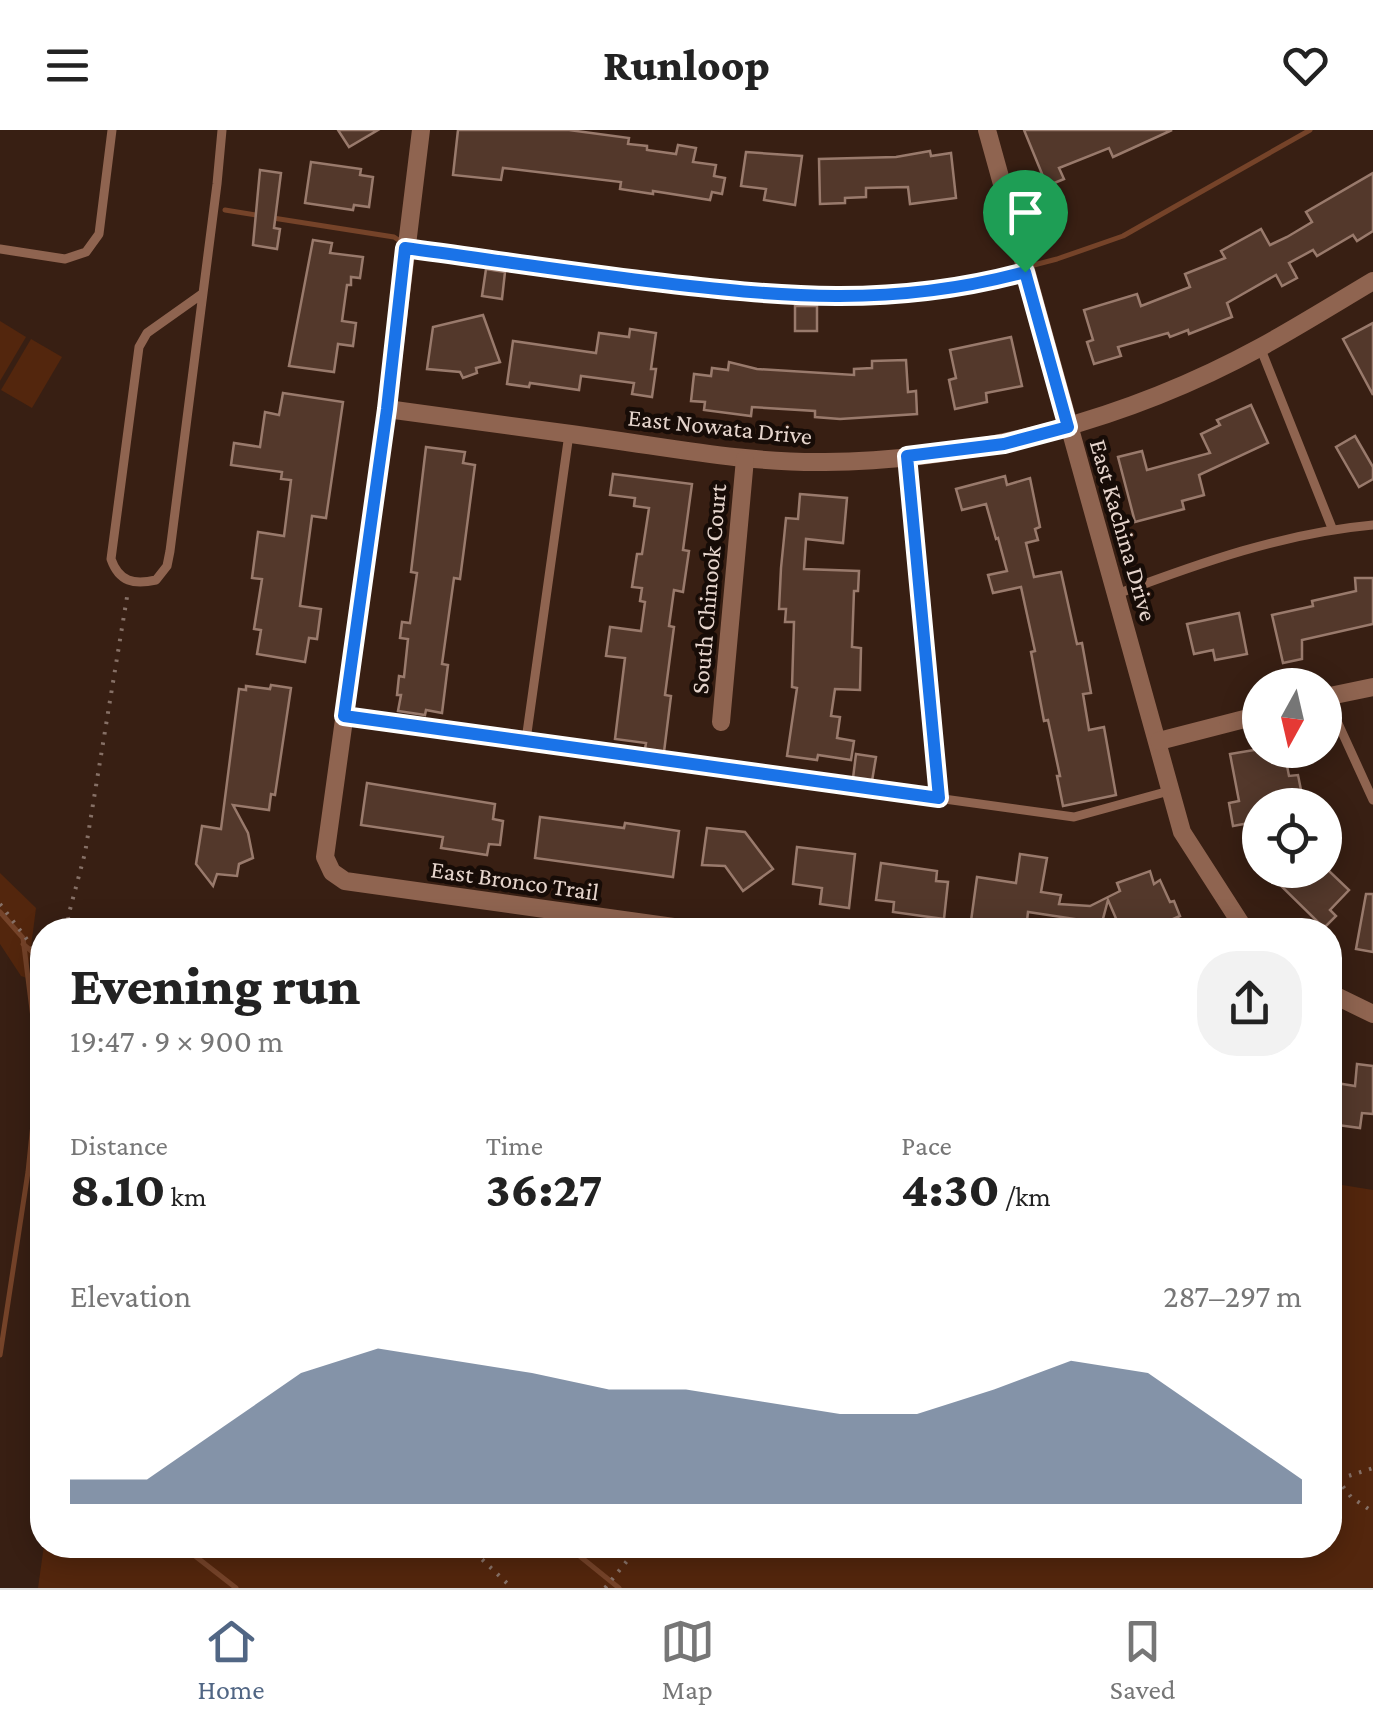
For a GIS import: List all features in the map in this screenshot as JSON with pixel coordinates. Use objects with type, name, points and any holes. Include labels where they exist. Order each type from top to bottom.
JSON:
[{"type":"street","points":[[344,716],[421,130]]},
{"type":"street","name":"East Kachina Drive","points":[[987,130],[1182,832],[1233,918]]},
{"type":"street","name":"East Nowata Drive","points":[[387,409],[744,459],[826,462],[1004,444],[1068,427],[1180,386],[1260,348],[1373,282]]},
{"type":"street","name":"South Chinook Court","points":[[721,722],[744,459]]},
{"type":"street","points":[[1342,693],[1373,686]]},
{"type":"street","name":"East Bronco Trail","points":[[344,716],[325,857],[332,872],[345,881],[609,918]]},
{"type":"street","points":[[1159,741],[1242,720]]},
{"type":"street","points":[[1342,999],[1373,1014]]},
{"type":"lane","points":[[0,249],[65,259],[86,252],[99,234],[112,130]]},
{"type":"lane","points":[[202,294],[147,333],[139,347],[111,559],[121,577],[130,582],[156,580],[167,566],[202,294],[222,130]]},
{"type":"lane","points":[[405,248],[766,296],[830,298],[938,290],[1025,272]]},
{"type":"lane","points":[[1260,348],[1332,528]]},
{"type":"lane","points":[[526,740],[568,434]]},
{"type":"lane","points":[[907,456],[939,798]]},
{"type":"lane","points":[[1116,594],[1225,554],[1332,528],[1373,525]]},
{"type":"lane","points":[[344,716],[1074,818],[1172,790]]},
{"type":"lane","points":[[1342,732],[1373,800]]},
{"type":"path","points":[[68,918],[85,853],[130,582]]},
{"type":"path","points":[[0,904],[30,943]]},
{"type":"path","points":[[1342,1478],[1373,1468]]},
{"type":"path","points":[[1342,1486],[1373,1512]]},
{"type":"path","points":[[481,1558],[512,1588]]},
{"type":"path","points":[[604,1588],[629,1558]]},
{"type":"shaded area","points":[[0,321],[26,337],[0,381]]},
{"type":"shaded area","points":[[31,339],[62,357],[32,408],[1,390]]},
{"type":"shaded area","points":[[0,873],[36,908],[35,918],[30,918],[27,978],[21,976],[0,944]]},
{"type":"shaded area","points":[[1342,1185],[1373,1190],[1373,1588],[38,1588],[42,1558],[1342,1558]]},
{"type":"building","points":[[338,130],[378,130],[349,147]]},
{"type":"building","points":[[458,130],[569,130],[629,138],[628,144],[647,146],[647,150],[676,154],[678,145],[696,148],[693,162],[716,165],[714,176],[725,178],[722,194],[712,192],[710,200],[653,194],[620,189],[621,182],[503,168],[501,180],[453,175]]},
{"type":"building","points":[[1024,130],[1172,130],[1113,157],[1109,148],[1059,168],[1064,179],[1047,186]]},
{"type":"building","points":[[930,151],[931,156],[951,153],[956,198],[910,204],[908,187],[866,188],[866,197],[820,204],[819,159],[896,157]]},
{"type":"building","points":[[746,152],[802,156],[795,205],[764,200],[766,189],[741,186]]},
{"type":"building","points":[[311,162],[361,169],[360,175],[373,177],[369,207],[354,205],[353,210],[305,203]]},
{"type":"building","points":[[260,170],[281,173],[274,228],[280,229],[277,249],[253,245]]},
{"type":"building","points":[[1373,173],[1373,231],[1357,241],[1353,235],[1317,256],[1313,250],[1289,263],[1297,278],[1282,286],[1276,275],[1227,303],[1232,317],[1189,334],[1188,330],[1170,337],[1168,333],[1118,347],[1121,356],[1094,364],[1087,342],[1093,340],[1084,310],[1137,294],[1141,306],[1190,287],[1185,274],[1225,258],[1221,251],[1261,229],[1270,245],[1287,237],[1312,222],[1306,212]]},
{"type":"building","points":[[313,240],[332,243],[330,253],[363,257],[360,278],[351,277],[351,285],[347,285],[342,321],[356,323],[353,346],[338,344],[334,372],[289,366]]},
{"type":"building","points":[[486,269],[505,272],[502,299],[482,296]]},
{"type":"building","points":[[795,306],[817,306],[817,331],[795,331]]},
{"type":"building","points":[[483,315],[500,362],[476,368],[477,373],[463,378],[460,372],[427,369],[433,327]]},
{"type":"building","points":[[1373,323],[1373,395],[1343,339]]},
{"type":"building","points":[[630,329],[656,333],[652,397],[632,394],[634,383],[581,376],[579,390],[507,384],[513,341],[596,353],[599,333],[629,337]]},
{"type":"building","points":[[1011,337],[1022,386],[986,393],[987,402],[955,409],[949,380],[956,378],[950,350]]},
{"type":"building","points":[[906,360],[908,392],[916,391],[917,414],[840,419],[815,417],[815,411],[752,407],[751,416],[704,410],[705,402],[691,401],[694,374],[711,376],[712,368],[728,370],[729,362],[757,369],[854,375],[854,369],[872,368],[872,361]]},
{"type":"building","points":[[283,393],[343,402],[326,518],[312,516],[300,606],[321,609],[317,639],[309,638],[305,662],[257,654],[261,630],[254,629],[262,579],[252,578],[258,532],[284,536],[291,480],[281,479],[282,472],[231,465],[234,443],[260,447],[265,412],[279,415]]},
{"type":"building","points":[[1251,405],[1268,443],[1199,475],[1204,495],[1182,501],[1184,509],[1135,522],[1118,457],[1142,451],[1147,470],[1210,453],[1201,434],[1220,425],[1217,420]]},
{"type":"building","points":[[1355,436],[1373,467],[1373,479],[1359,487],[1336,447]]},
{"type":"building","points":[[426,447],[465,452],[463,463],[475,465],[460,579],[454,578],[442,664],[448,665],[442,713],[426,710],[425,715],[398,711],[401,695],[397,695],[399,676],[404,677],[408,639],[400,638],[402,622],[410,623],[417,573],[411,572]]},
{"type":"building","points":[[613,474],[692,484],[683,550],[689,551],[683,592],[674,590],[669,626],[674,627],[665,695],[671,696],[664,752],[645,749],[646,743],[615,739],[625,658],[606,656],[610,627],[641,631],[645,602],[640,601],[642,588],[632,587],[649,508],[634,506],[635,498],[610,495]]},
{"type":"building","points":[[1005,476],[1007,485],[1030,478],[1040,527],[1035,529],[1038,540],[1026,543],[1034,577],[1061,572],[1077,644],[1082,643],[1091,693],[1083,694],[1089,730],[1104,727],[1116,795],[1063,806],[1021,587],[993,593],[988,575],[1007,571],[986,504],[962,510],[956,489]]},
{"type":"building","points":[[800,494],[847,498],[843,543],[806,539],[804,569],[859,571],[858,591],[854,591],[852,647],[861,648],[860,690],[835,689],[831,716],[840,717],[837,738],[854,741],[851,760],[787,756],[797,688],[792,687],[794,622],[785,622],[786,609],[779,609],[781,568],[786,518],[798,519]]},
{"type":"building","points":[[1355,578],[1373,578],[1373,624],[1302,640],[1302,659],[1283,663],[1272,615],[1356,591]]},
{"type":"building","points":[[1239,613],[1247,654],[1215,660],[1213,650],[1194,654],[1187,624]]},
{"type":"building","points":[[271,685],[291,688],[275,795],[271,794],[269,810],[233,805],[248,833],[253,858],[239,864],[237,876],[217,874],[213,886],[196,864],[202,826],[221,829],[239,689],[270,689]]},
{"type":"building","points":[[1242,752],[1242,768],[1287,768],[1289,776],[1298,775],[1301,788],[1242,788],[1242,824],[1233,826],[1229,803],[1239,801],[1230,754]]},
{"type":"building","points":[[856,754],[876,757],[872,781],[853,778]]},
{"type":"building","points":[[367,783],[495,804],[493,819],[503,821],[500,845],[489,844],[487,855],[441,848],[443,837],[361,825]]},
{"type":"building","points":[[540,817],[679,831],[673,877],[535,858]]},
{"type":"building","points":[[707,828],[745,832],[773,869],[743,891],[725,866],[702,865]]},
{"type":"building","points":[[797,847],[855,854],[849,908],[820,904],[822,888],[793,884]]},
{"type":"building","points":[[1020,854],[1047,858],[1041,892],[1061,895],[1059,904],[1090,906],[1120,891],[1117,883],[1150,871],[1154,884],[1160,880],[1180,916],[1116,918],[1108,900],[1103,918],[1028,912],[1027,918],[971,918],[977,877],[1016,883]]},
{"type":"building","points":[[881,863],[937,871],[936,881],[948,882],[944,918],[893,912],[894,902],[876,900]]},
{"type":"building","points":[[1342,883],[1349,890],[1330,910],[1334,918],[1314,918],[1283,888],[1342,888]]},
{"type":"building","points":[[1366,894],[1373,894],[1373,952],[1356,949]]},
{"type":"building","points":[[1357,1064],[1373,1066],[1373,1114],[1362,1113],[1360,1128],[1342,1126],[1342,1084],[1355,1086]]},
{"type":"waterway","points":[[1003,273],[1123,236],[1310,130]]},
{"type":"waterway","points":[[225,210],[262,216]]},
{"type":"waterway","points":[[273,218],[394,237],[403,243]]},
{"type":"waterway","points":[[0,912],[23,938],[30,994]]},
{"type":"waterway","points":[[23,944],[30,950]]},
{"type":"waterway","points":[[0,1355],[30,1153]]},
{"type":"waterway","points":[[198,1558],[236,1588]]},
{"type":"waterway","points":[[582,1558],[619,1588]]},
{"type":"route","points":[[405,248],[766,296],[884,296],[938,290],[1025,272],[1068,427],[1004,444],[907,456],[939,798],[344,716],[405,248]]}]
